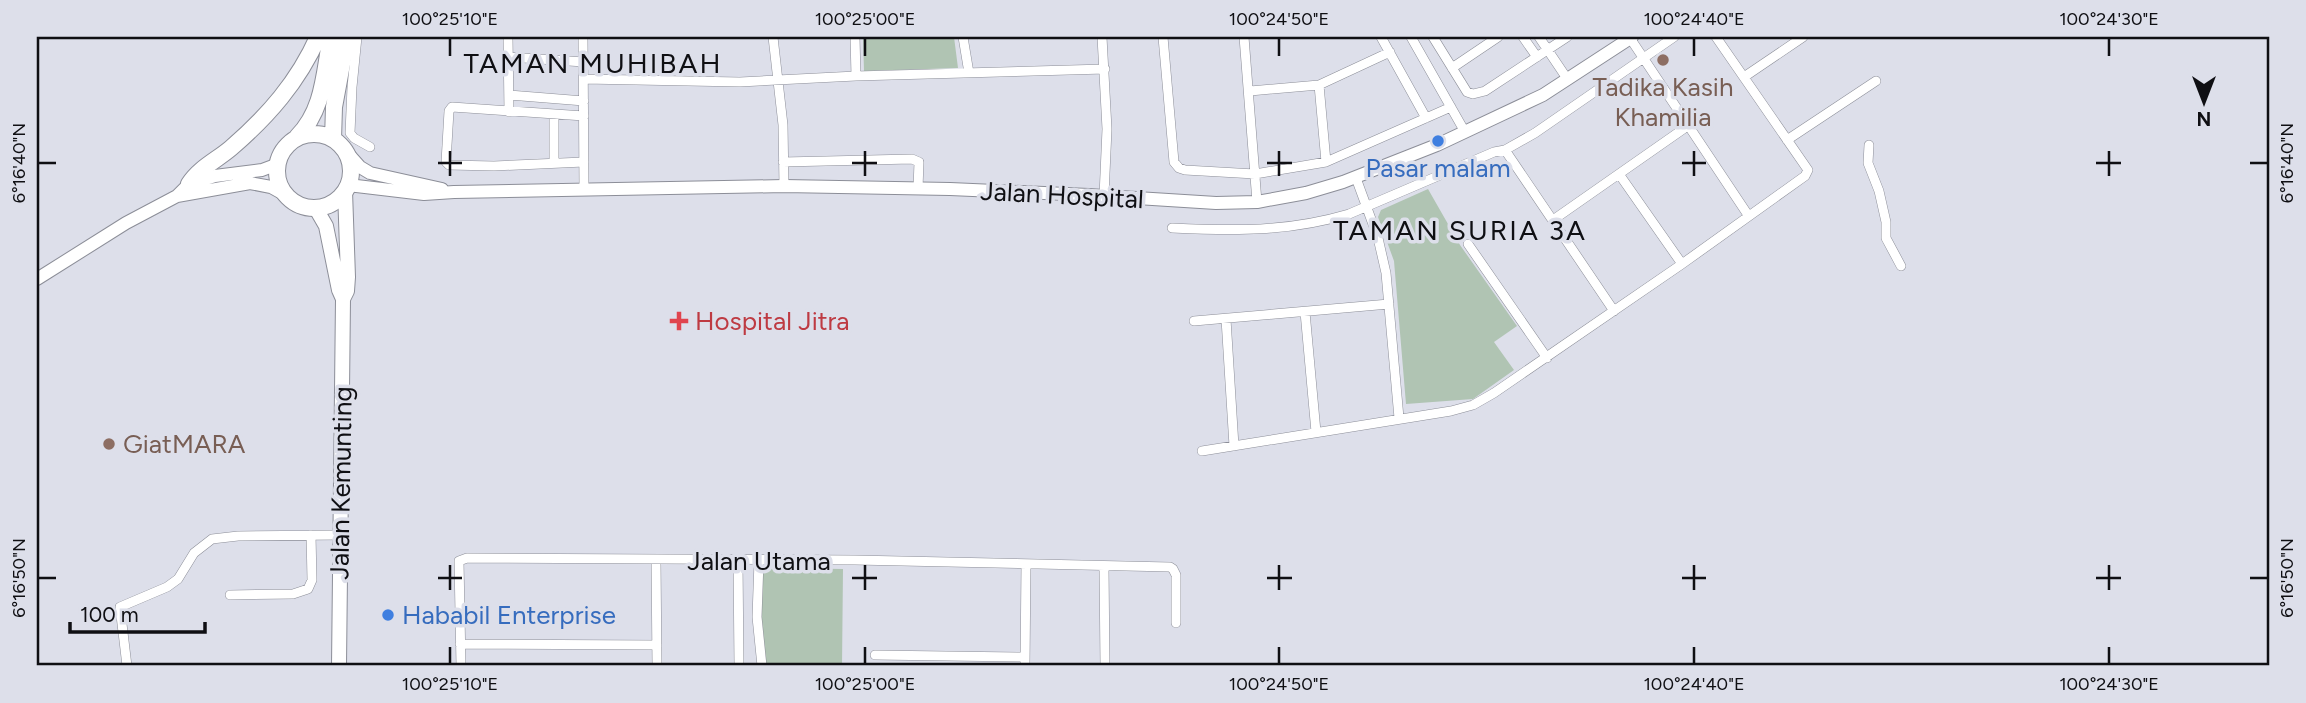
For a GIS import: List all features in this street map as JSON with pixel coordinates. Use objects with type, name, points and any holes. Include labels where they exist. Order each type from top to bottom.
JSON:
[{"type":"highway","points":[[189,184],[197,173],[228,151],[270,112],[295,80],[318,37]]},
{"type":"highway","points":[[331,37],[317,108],[308,126],[284,150],[278,164],[279,182],[289,197],[296,203],[315,207],[332,203],[347,188],[351,166],[338,143],[334,107],[346,37]]},
{"type":"highway","points":[[295,139],[318,134],[338,143]]},
{"type":"main road","name":"Jalan Kemunting","points":[[343,299],[347,291],[348,277],[347,188]]},
{"type":"main road","name":"Jalan Kemunting","points":[[315,207],[326,226],[343,299],[339,666]]},
{"type":"street","points":[[357,37],[350,133],[370,147]]},
{"type":"street","points":[[508,37],[509,112]]},
{"type":"street","points":[[583,37],[584,190]]},
{"type":"street","points":[[773,37],[779,81],[783,186]]},
{"type":"street","points":[[855,37],[856,76]]},
{"type":"street","points":[[963,37],[969,73]]},
{"type":"street","points":[[1102,37],[1107,129],[1104,196]]},
{"type":"street","points":[[1163,37],[1176,165],[1185,170],[1255,174],[1326,162],[1451,107]]},
{"type":"street","points":[[1244,37],[1257,202]]},
{"type":"street","points":[[1381,37],[1426,118]]},
{"type":"street","points":[[1411,37],[1465,132]]},
{"type":"street","points":[[1433,37],[1467,92],[1478,94],[1567,37]]},
{"type":"street","points":[[1452,68],[1498,37]]},
{"type":"street","points":[[1522,37],[1537,57]]},
{"type":"street","points":[[1539,37],[1568,80]]},
{"type":"street","points":[[1631,37],[1748,215]]},
{"type":"street","name":"Jalan Hospital","points":[[347,188],[424,194],[783,186],[918,188],[1216,203],[1257,202],[1306,193],[1356,178],[1465,132],[1528,103],[1568,80],[1631,37]]},
{"type":"street","points":[[1172,228],[1237,231],[1274,229],[1325,221],[1367,207],[1494,152],[1505,150],[1535,133],[1674,37]]},
{"type":"street","points":[[1202,451],[1451,411],[1473,405],[1547,358],[1808,173],[1716,37]]},
{"type":"street","points":[[1744,77],[1803,37]]},
{"type":"street","points":[[1250,91],[1318,85],[1390,52]]},
{"type":"street","points":[[508,57],[584,62]]},
{"type":"street","points":[[584,79],[779,81],[856,76],[1105,69]]},
{"type":"street","points":[[1787,140],[1877,81]]},
{"type":"street","points":[[1318,85],[1326,162]]},
{"type":"street","points":[[509,95],[584,101]]},
{"type":"street","points":[[584,116],[456,107],[449,111],[447,164],[494,166],[584,162]]},
{"type":"street","points":[[554,115],[554,163]]},
{"type":"street","points":[[1553,220],[1689,125]]},
{"type":"street","name":"Jalan Hospital","points":[[338,143],[360,167],[370,173],[454,192]]},
{"type":"street","points":[[1869,145],[1868,163],[1880,191],[1886,238],[1901,265]]},
{"type":"street","points":[[1505,150],[1614,311]]},
{"type":"street","points":[[783,162],[912,159],[919,162],[918,188]]},
{"type":"street","points":[[37,279],[126,223],[177,196],[189,184],[215,176],[262,170],[278,164]]},
{"type":"street","points":[[1619,174],[1682,264]]},
{"type":"street","points":[[1356,178],[1381,250],[1399,418]]},
{"type":"street","points":[[177,196],[250,183],[271,187],[289,197]]},
{"type":"street","points":[[1468,244],[1547,358]]},
{"type":"street","points":[[1194,321],[1388,304]]},
{"type":"street","points":[[1305,312],[1316,432]]},
{"type":"street","points":[[1226,319],[1234,446]]},
{"type":"street","points":[[230,595],[293,594],[308,589],[312,580],[311,535]]},
{"type":"street","points":[[127,666],[120,607],[135,598],[167,587],[178,579],[190,558],[205,543],[212,539],[238,536],[341,535]]},
{"type":"street","name":"Jalan Utama","points":[[460,643],[459,561],[467,558],[1152,566],[1173,569],[1176,575],[1176,623]]},
{"type":"street","points":[[656,561],[657,666]]},
{"type":"street","points":[[738,561],[739,666]]},
{"type":"street","points":[[759,561],[757,617],[762,666]]},
{"type":"street","points":[[875,655],[1025,662],[1026,564]]},
{"type":"street","points":[[1104,567],[1105,666]]},
{"type":"street","points":[[739,616],[757,617]]},
{"type":"street","points":[[461,666],[460,643],[657,645]]},
{"type":"green space","points":[[863,37],[954,37],[958,68],[864,71]]},
{"type":"green space","points":[[1428,189],[1460,245],[1517,326],[1494,342],[1514,370],[1473,399],[1406,404],[1394,261],[1378,217],[1381,210]]},
{"type":"green space","points":[[772,568],[843,569],[842,666],[764,666],[760,634],[762,571]]},
{"type":"place","name":"Tadika Kasih Khamilia","points":[[1663,60]]},
{"type":"place","name":"Pasar malam","points":[[1438,141]]},
{"type":"place","name":"Hospital Jitra","points":[[679,321]]},
{"type":"place","name":"GiatMARA","points":[[109,444]]},
{"type":"place","name":"Hababil Enterprise","points":[[388,615]]},
{"type":"district","name":"TAMAN MUHIBAH","points":[[593,63]]},
{"type":"district","name":"TAMAN SURIA 3A","points":[[1460,230]]}]
